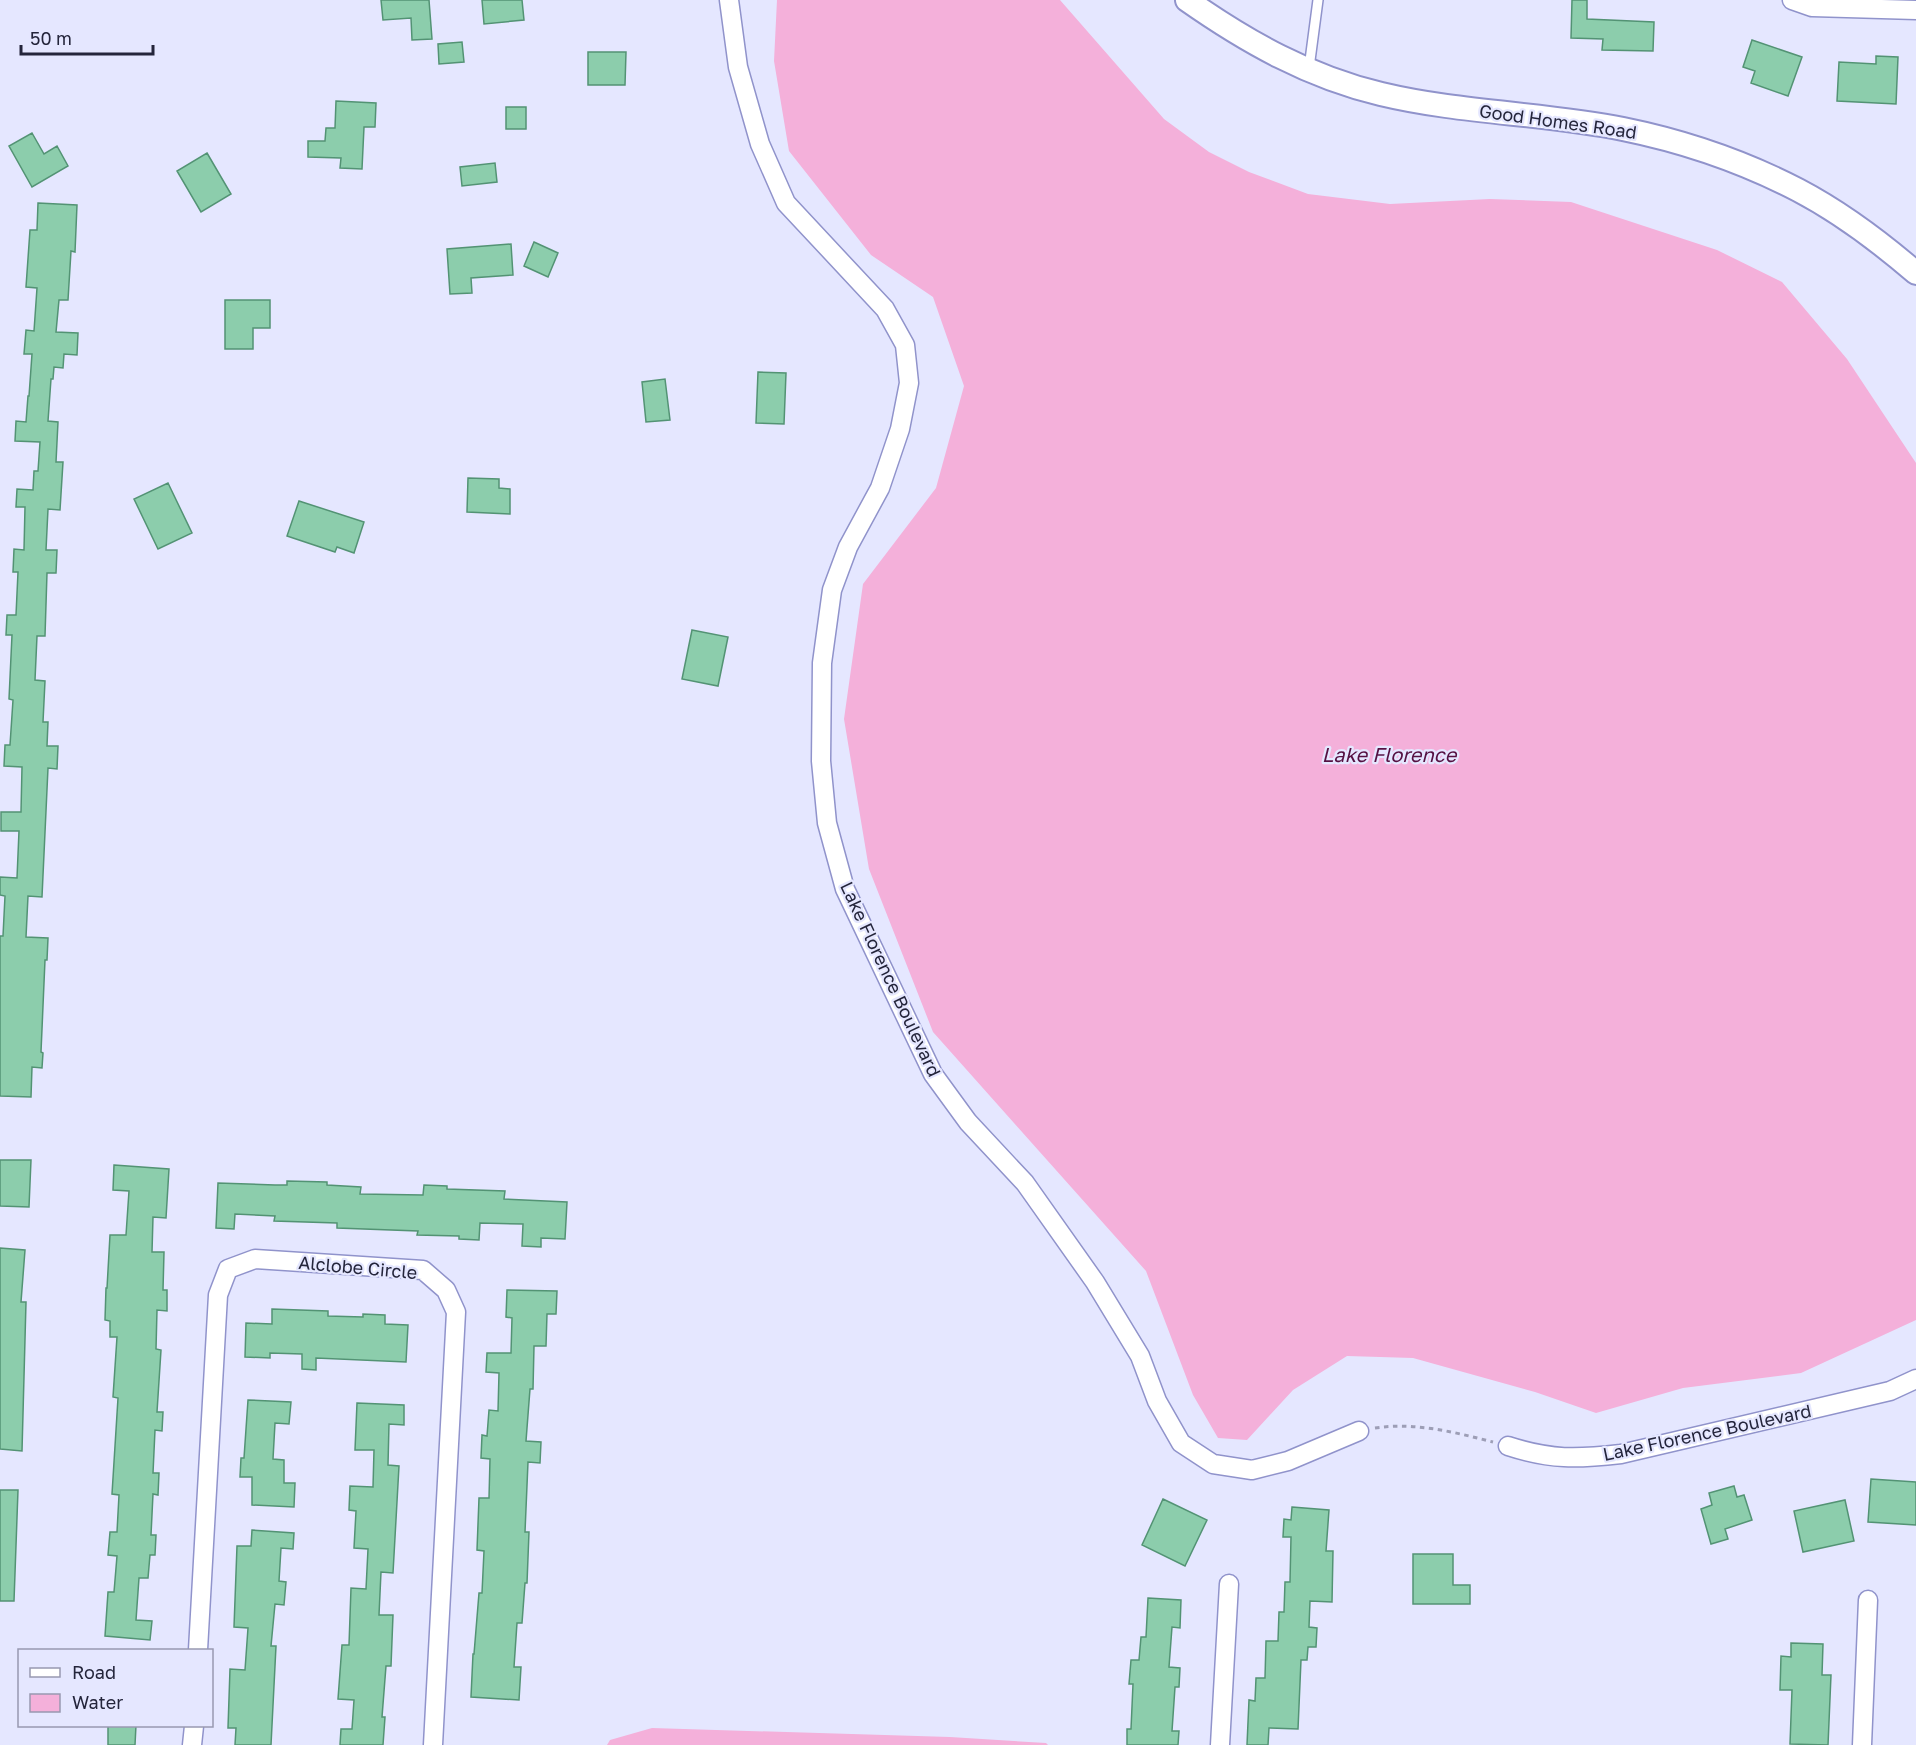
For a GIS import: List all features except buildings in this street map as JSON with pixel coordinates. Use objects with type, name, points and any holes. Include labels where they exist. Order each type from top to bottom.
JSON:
[{"type":"street","name":"Lake Florence Boulevard","points":[[729,0],[738,67],[760,144],[786,203],[885,309],[905,345],[909,383],[900,429],[880,488],[848,547],[832,590],[822,663],[821,761],[827,823],[845,889],[933,1074],[968,1122],[1025,1183],[1095,1282],[1140,1356],[1157,1401],[1181,1443],[1213,1464],[1252,1470],[1288,1461],[1359,1431]]},
{"type":"street","name":"Good Homes Road","points":[[1187,0],[1256,45],[1337,82],[1434,104],[1563,118],[1624,129],[1672,141],[1741,164],[1798,190],[1842,216],[1892,252],[1916,273]]},
{"type":"street","points":[[1792,0],[1812,7],[1916,10]]},
{"type":"street","name":"Alclobe Circle","points":[[198,1649],[218,1295],[228,1269],[255,1259],[423,1270],[446,1290],[456,1312],[433,1745]]},
{"type":"street","name":"Lake Florence Boulevard","points":[[1508,1446],[1536,1455],[1577,1459],[1621,1454],[1890,1390],[1916,1379]]},
{"type":"street","points":[[1220,1745],[1229,1584]]},
{"type":"street","points":[[1862,1745],[1868,1599]]},
{"type":"street","points":[[192,1745],[194,1727]]},
{"type":"lane","points":[[1309,70],[1318,0]]},
{"type":"path","points":[[1359,1431],[1393,1425],[1442,1429],[1508,1446]]},
{"type":"water","name":"Lake Florence","points":[[777,0],[1060,0],[1164,119],[1209,152],[1249,172],[1308,194],[1390,204],[1490,199],[1571,202],[1717,250],[1782,282],[1847,359],[1916,463],[1916,1320],[1801,1373],[1683,1388],[1596,1413],[1535,1392],[1413,1358],[1347,1356],[1293,1390],[1247,1440],[1218,1438],[1193,1395],[1146,1271],[933,1032],[869,869],[844,719],[863,584],[936,488],[964,386],[933,297],[871,255],[789,151],[774,61]]},
{"type":"water","points":[[652,1728],[950,1737],[1046,1743],[1048,1745],[607,1745],[610,1740]]}]
